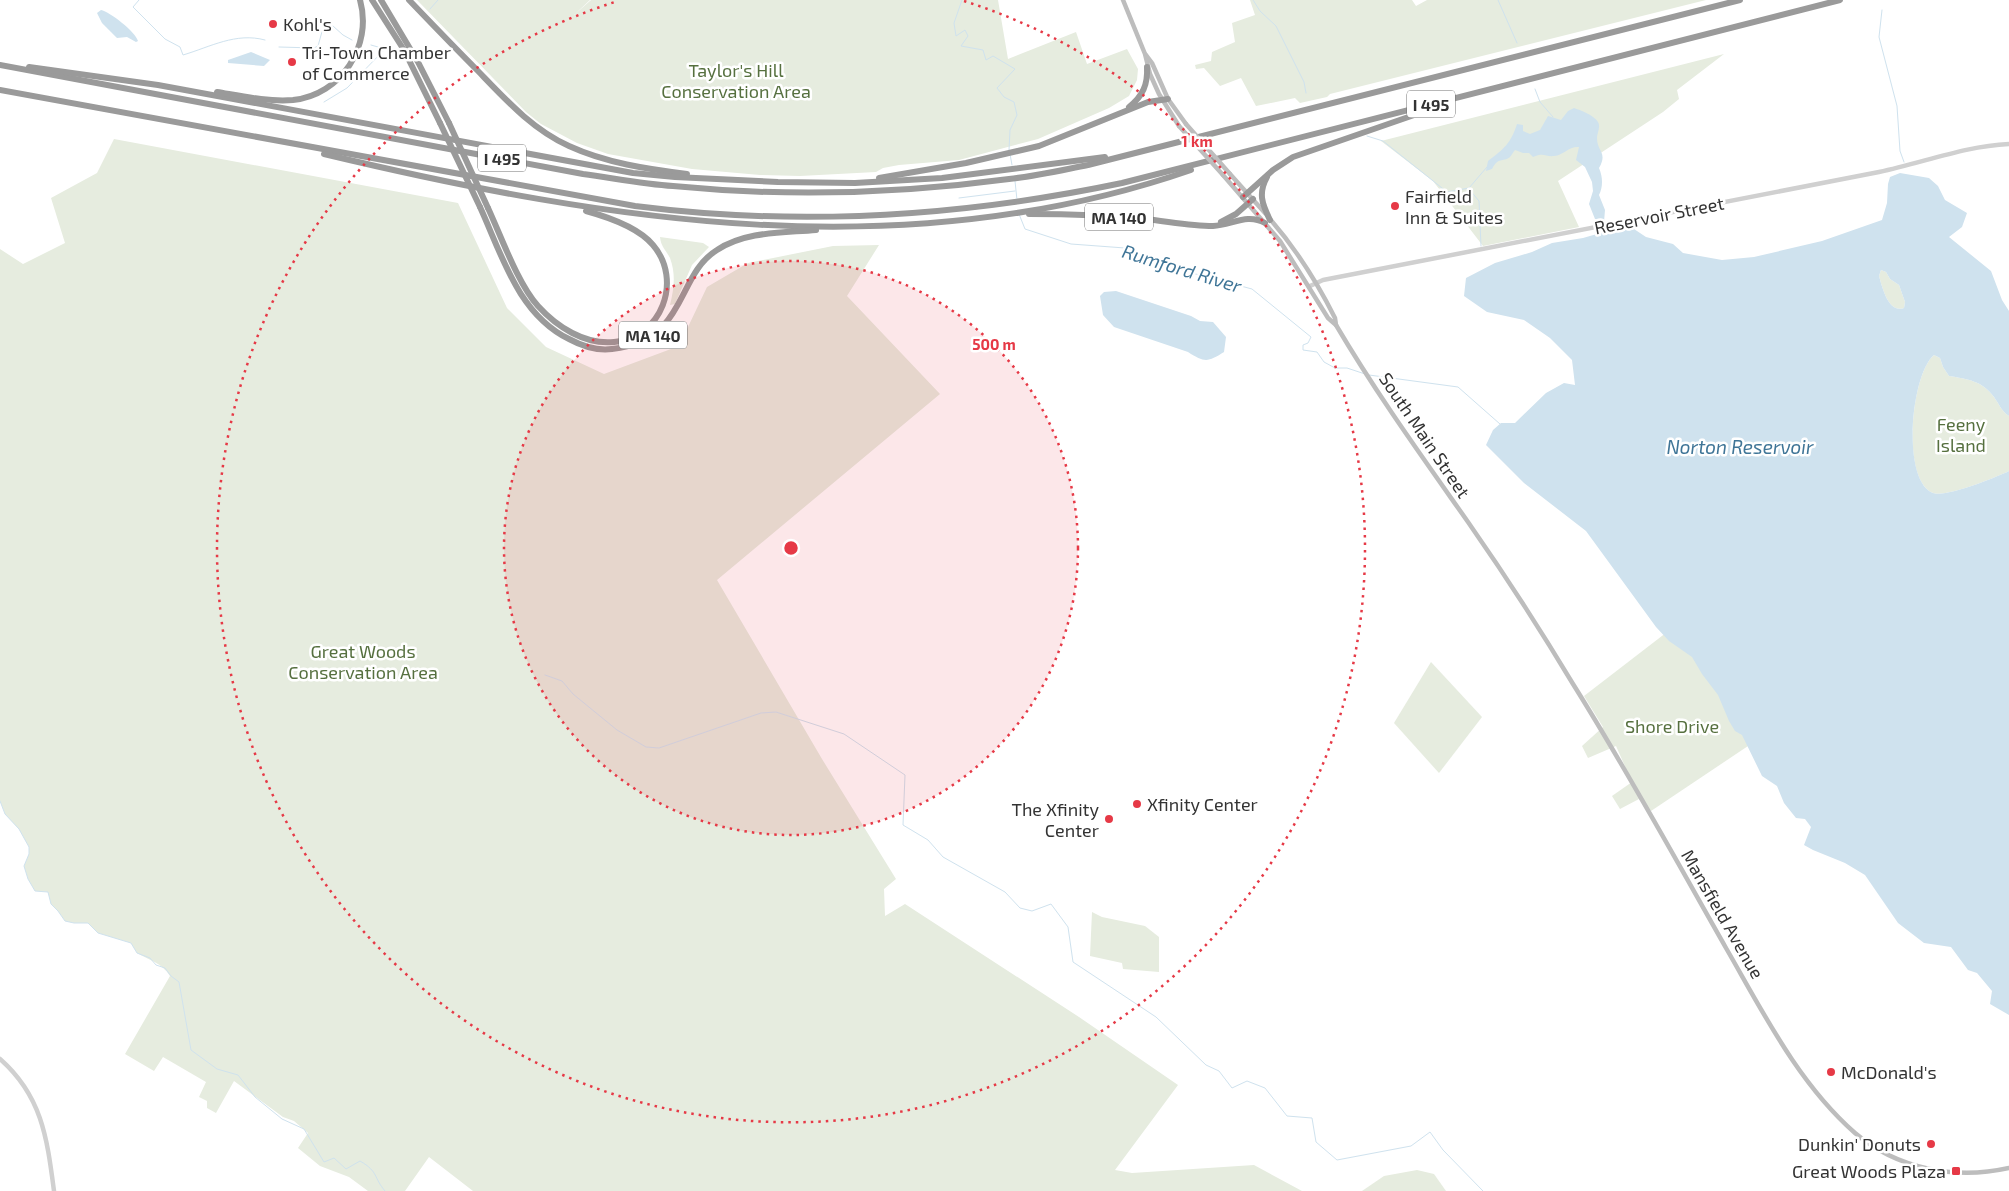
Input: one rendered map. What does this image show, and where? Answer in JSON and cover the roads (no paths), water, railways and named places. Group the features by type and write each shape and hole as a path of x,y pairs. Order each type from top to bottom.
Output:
{"highway":[{"path":"0,65 43,68 158,85 283,100 306,97 330,86 348,69 360,46 364,18 360,0"},
{"name":"MA 140","path":"372,0 408,58 480,207 516,287 530,309 539,318 560,335 585,346 607,350 623,348 642,342 663,326 677,309 694,272 704,260 728,243 754,235 932,223 1024,213 1112,216 1213,226 1248,218 1268,221"},
{"path":"381,0 418,62 449,123 525,287 537,304 547,315 568,331 591,340 615,342 636,336 652,324 663,307 668,277 663,259 653,245 638,233 607,218 566,205"},
{"path":"409,0 515,109 546,133 574,148 607,160 655,170 726,180"},
{"name":"I 495","path":"0,65 583,174 671,186 777,193 866,192 1020,178 1088,165 1740,0"},
{"name":"I 495","path":"0,90 592,200 674,211 775,218 831,218 937,212 1013,203 1122,183 1840,0"},
{"path":"1116,116 1138,99 1144,90 1148,79 1147,67"},
{"path":"158,85 633,173 726,180 829,183 896,182 1100,158 1170,145"},
{"path":"1245,195 1270,172 1306,151 1480,92"},
{"path":"829,183 895,176 1016,152 1040,146 1148,102 1165,99"},
{"path":"277,141 451,183 566,205 660,218 722,223 857,227"},
{"path":"1024,213 1133,187 1187,171 1210,161"},
{"path":"1268,221 1261,195 1264,182 1270,172"},
{"path":"1213,226 1229,219 1251,202"}],"main road":[{"name":"South Main Street","path":"1123,0 1145,54 1147,67 1179,126 1223,175 1245,195"},
{"name":"South Main Street","path":"1145,54 1152,63 1165,99 1230,174 1245,195 1301,258 1335,318 1336,325"},
{"name":"South Main Street","path":"1268,221 1310,286 1328,318 1336,325 1370,379 1494,559"},
{"name":"Mansfield Avenue","path":"1494,559 1582,699 1782,1043 1824,1101 1859,1136 1884,1152 1906,1162 1926,1169 1956,1173 1983,1173 2009,1168"}],"street":[{"name":"Reservoir Street","path":"1310,286 1316,283 1879,172 1974,147 2009,144"},
{"path":"0,1059 22,1083 31,1096 39,1114 44,1130 54,1191"}],"water":[{"path":"101,10 122,23 133,33 138,41 136,42 127,37 117,38 102,23 97,13"},
{"path":"251,52 270,60 264,66 228,63 228,60"},
{"path":"1574,108 1590,115 1599,124 1597,143 1602,155 1599,168 1602,182 1599,195 1605,210 1604,222 1595,219 1589,204 1593,191 1592,182 1585,167 1576,160 1579,147 1572,148 1558,155 1533,157 1529,153 1515,150 1510,157 1499,161 1492,169 1486,171 1488,161 1506,145 1517,124 1523,125 1523,131 1530,134 1540,130 1548,116 1561,120 1568,111"},
{"name":"Norton Reservoir","path":"1900,173 1929,178 1938,186 1945,200 1967,213 1962,227 1949,237 1991,271 2002,300 2009,311 2009,416 2002,410 1985,387 1968,380 1949,376 1940,358 1934,355 1926,366 1915,404 1913,449 1916,469 1923,484 1933,493 1948,493 1959,490 2009,471 2009,1015 1990,1004 1992,991 1977,973 1968,970 1951,947 1924,943 1898,923 1865,875 1845,863 1804,845 1811,827 1805,819 1796,818 1784,803 1777,786 1762,776 1742,735 1735,731 1718,695 1692,657 1669,641 1656,627 1586,531 1524,483 1486,445 1493,430 1501,423 1515,423 1546,393 1564,383 1575,385 1572,360 1550,338 1524,320 1487,312 1464,296 1466,278 1495,263 1532,252 1552,243 1583,238 1628,225 1646,237 1673,244 1683,253 1722,260 1754,257 1822,241 1882,220 1887,203 1890,177","holes":["1881,270 1886,272 1890,279 1899,285 1905,302 1904,308 1898,309 1894,307 1887,298 1879,276"]},
{"path":"1116,291 1191,316 1200,321 1213,322 1226,337 1224,352 1206,360 1114,327 1103,315 1100,296 1104,292"}],"waterway":[{"path":"139,0 133,7 165,39 180,47 183,55 233,39 254,38 265,40"},
{"path":"430,9 438,0"},
{"name":"Rumford River","path":"962,0 954,23 956,36 965,30 968,36 961,46 983,50 986,60 993,56 1015,69 997,88 1004,97 1014,102 1017,115 1010,130 1009,150"},
{"path":"1253,0 1260,11 1276,26 1304,82 1306,93"},
{"path":"1498,0 1517,43"},
{"path":"1882,10 1879,37 1897,106 1900,151 1904,162"},
{"path":"279,47 314,48 318,46 323,28 333,26 352,40"},
{"path":"324,102 347,88 385,49 371,45"},
{"path":"1535,89 1540,102 1553,117"},
{"path":"1367,136 1383,141 1447,192 1469,188 1487,167"},
{"name":"Rumford River","path":"1010,154 1012,165"},
{"name":"Rumford River","path":"1015,181 1017,200"},
{"path":"1469,189 1479,201 1481,246"},
{"path":"959,198 1015,191"},
{"name":"Rumford River","path":"1019,214 1025,229 1071,244 1125,248 1177,269 1252,289 1311,337 1308,343 1303,345 1303,350 1317,352 1324,362 1335,368 1347,368 1365,374"},
{"name":"Rumford River","path":"1369,375 1458,387 1500,424"},
{"path":"545,675 562,681 573,694 617,730 646,747 659,748 761,713 776,712 844,734 905,775 903,825 928,840 943,857 1005,892 1020,908 1032,911 1051,904 1068,927 1073,962 1156,1017 1206,1065 1219,1071 1232,1088 1247,1081 1265,1088 1287,1116 1312,1118 1316,1142 1337,1160 1411,1146 1430,1132 1443,1150 1483,1191"},
{"path":"0,801 5,814 19,829 29,847 29,854 24,866 28,879 35,891 48,892 51,904 65,921 88,923 98,933 131,943 137,953 150,958 156,965 165,968 179,982 191,1050 217,1069 238,1075 255,1097 282,1119 304,1129 324,1162 334,1158 346,1169 360,1161 370,1168 385,1191"}],"place":[{"name":"Kohl's","path":"273,24"},
{"name":"Tri-Town Chamber of Commerce","path":"292,62"},
{"name":"Fairfield Inn & Suites","path":"1395,206"},
{"name":"Xfinity Center","path":"1137,804"},
{"name":"The Xfinity Center","path":"1109,819"},
{"name":"McDonald's","path":"1831,1072"},
{"name":"Dunkin' Donuts","path":"1931,1144"},
{"name":"Great Woods Plaza","path":"1956,1171"}],"park label":[{"name":"Taylor's Hill Conservation Area","path":"736,80"},
{"name":"Feeny Island","path":"1961,434"},
{"name":"Great Woods Conservation Area","path":"363,661"},
{"name":"Shore Drive","path":"1672,726"}]}
